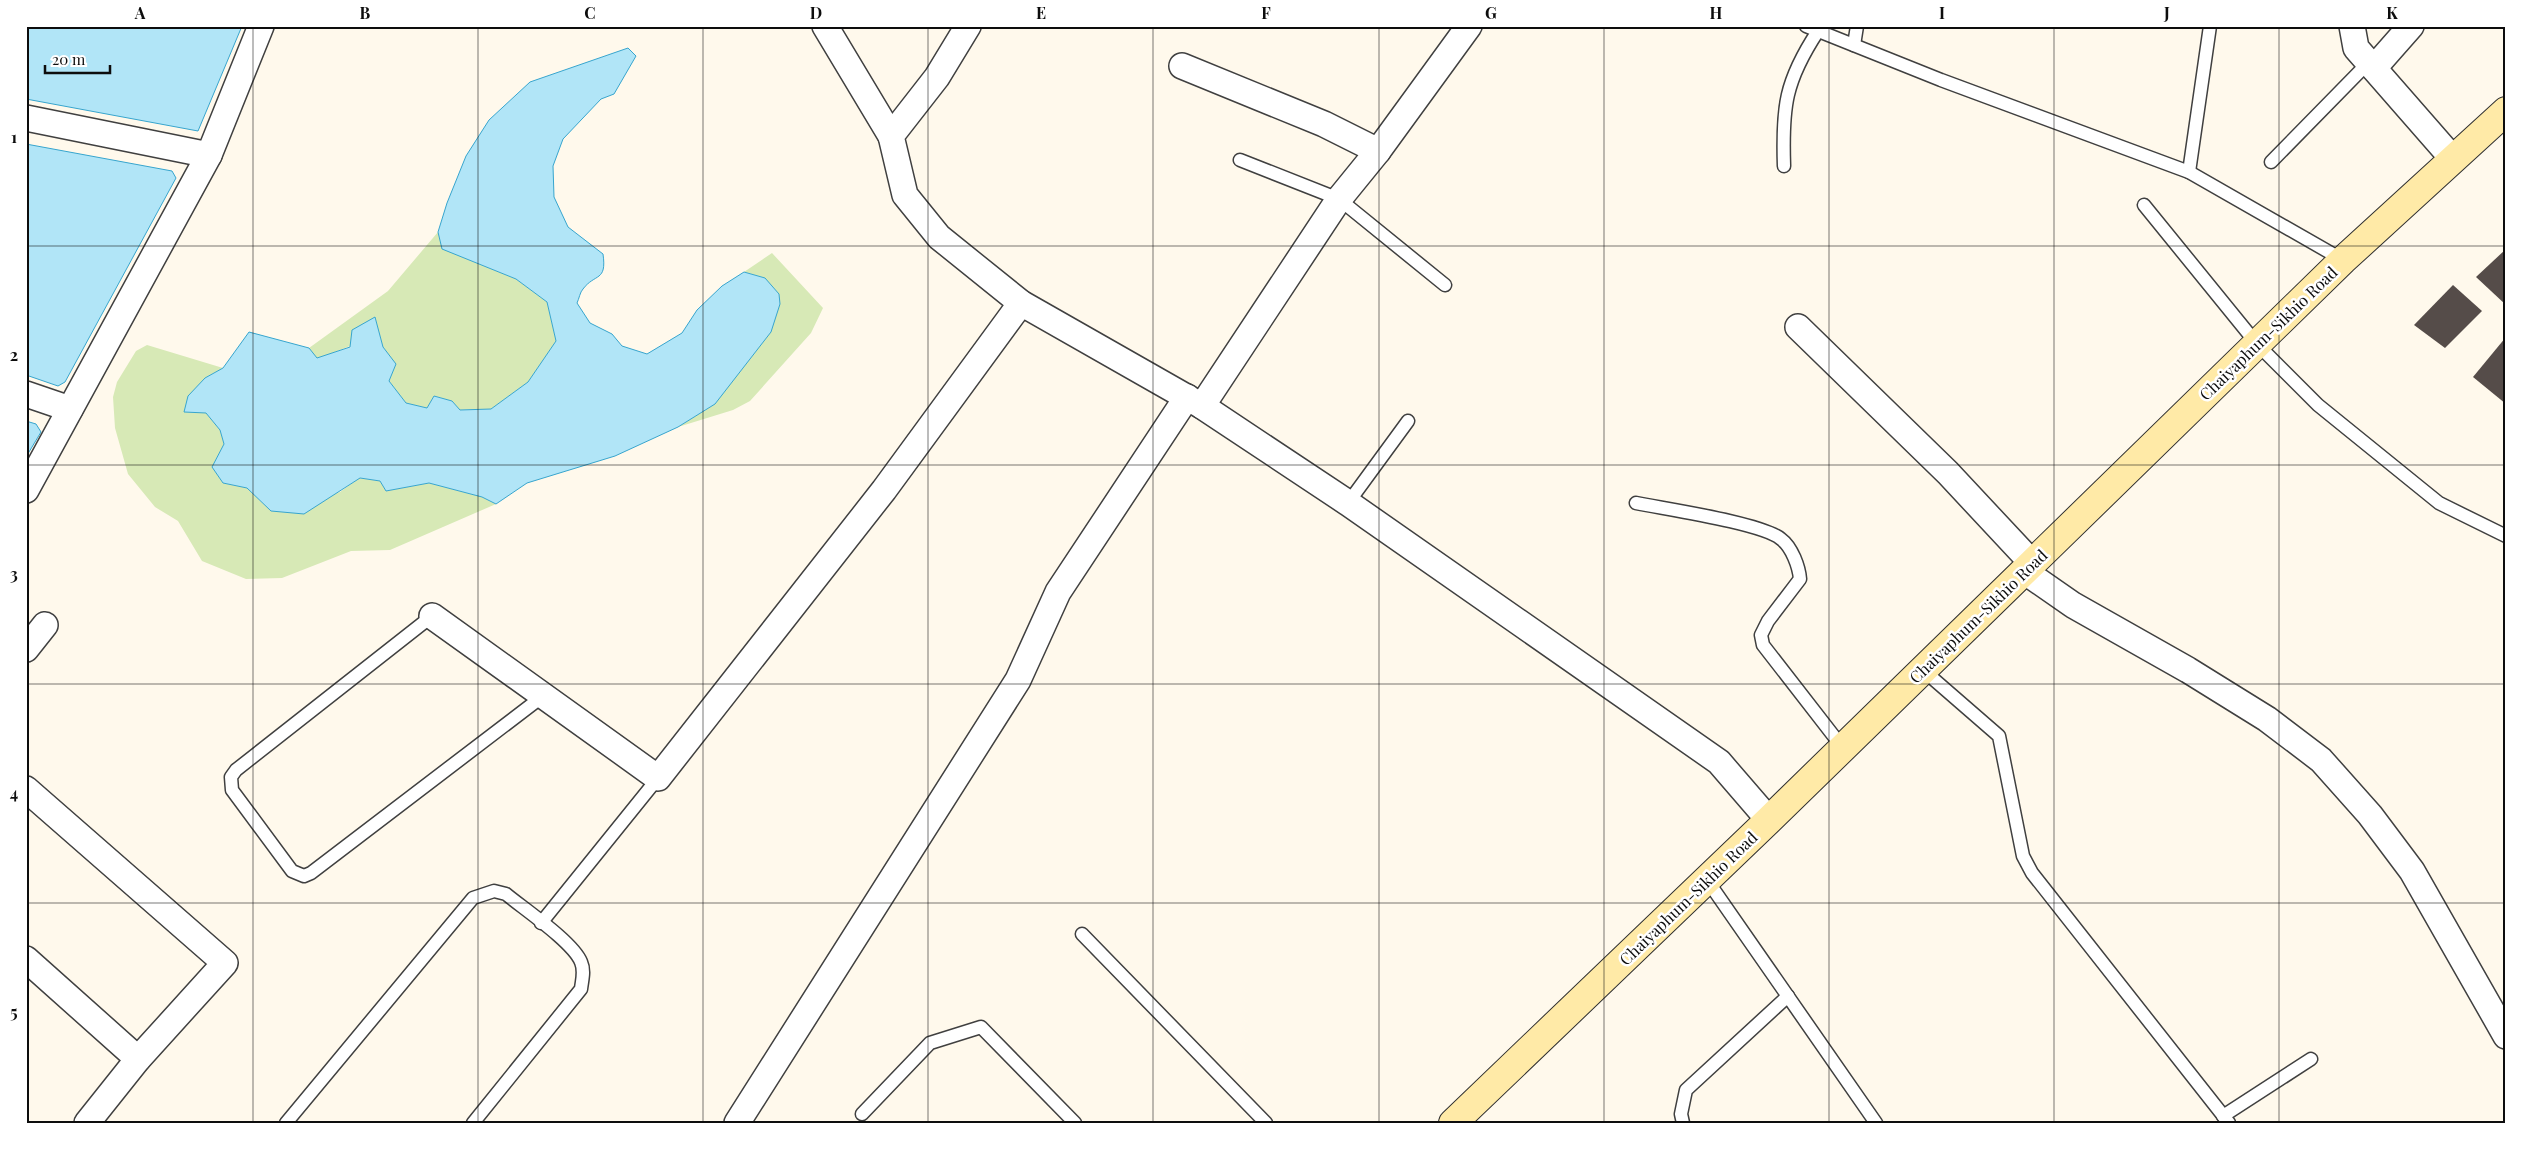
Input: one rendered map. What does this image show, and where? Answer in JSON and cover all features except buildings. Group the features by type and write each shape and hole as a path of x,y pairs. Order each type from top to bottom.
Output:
{"main road":[{"name":"Chaiyaphum-Sikhio Road","path":"1453,1123 1769,820 2343,260 2506,111"}],"street":[{"path":"26,490 209,155 261,26"},
{"path":"825,26 891,136 905,195 940,237 1021,304 1194,402 1348,503 1719,762 1769,820"},
{"path":"891,136 937,77 968,26"},
{"path":"737,1123 1018,680 1058,592 1339,199 1378,151 1470,26"},
{"path":"2352,26 2356,48 2453,159"},
{"path":"2372,65 2411,26"},
{"path":"1182,66 1324,124 1378,151"},
{"path":"26,118 209,155"},
{"path":"432,616 658,778 884,490 1021,304"},
{"path":"1798,327 1948,473 2028,567 2073,605 2188,670 2267,719 2321,760 2370,815 2412,870 2506,1036"},
{"path":"26,394 70,409"},
{"path":"26,650 45,625"},
{"path":"26,788 225,963 138,1060 87,1123"},
{"path":"26,959 138,1060"}],"lane":[{"path":"1854,45 1857,26"},
{"path":"2189,172 2210,26"},
{"path":"1784,166 1783,130 1787,92 1812,28 2189,172 2343,260"},
{"path":"2271,162 2372,65"},
{"path":"1240,160 1339,199 1445,286"},
{"path":"2144,205 2257,344 2318,405 2439,503 2506,536"},
{"path":"1348,503 1408,421"},
{"path":"1636,503 1762,529 1782,539 1799,568 1800,579 1768,621 1761,635 1764,645 1843,748"},
{"path":"432,616 236,770 231,777 232,790 292,871 304,876 312,873 543,696"},
{"path":"1923,670 1999,736 2023,856 2032,873 2226,1119 2311,1059"},
{"path":"541,923 658,778"},
{"path":"1707,880 1876,1123"},
{"path":"286,1123 474,898 494,891 506,894 571,948 581,961 584,973 581,989 473,1123"},
{"path":"1082,934 1266,1123"},
{"path":"1683,1123 1681,1114 1686,1090 1788,996"},
{"path":"862,1114 930,1043 981,1027 1075,1123"}],"green space":[{"path":"438,232 443,249 516,279 547,302 556,341 528,382 491,409 460,410 452,401 434,396 427,408 406,403 389,381 395,364 383,347 375,318 350,346 317,359 309,348 388,291"},
{"path":"772,253 823,308 811,333 750,401 733,410 678,427 715,404 765,278 744,272"},
{"path":"147,345 223,368 205,378 206,413 220,430 224,444 212,467 223,483 247,488 271,511 340,492 359,478 380,481 386,491 429,483 482,497 496,504 390,550 351,551 282,578 246,579 202,561 178,521 155,507 128,474 115,428 113,397 117,382 136,351"}],"water":[{"path":"26,26 242,26 198,131 26,99"},
{"path":"628,48 636,56 614,94 601,99 563,139 553,166 554,197 568,227 603,254 602,273 587,284 581,292 577,303 590,323 612,334 622,346 647,354 682,333 697,310 722,286 744,272 765,278 779,294 780,304 771,332 715,404 678,427 615,456 527,483 496,504 482,497 429,483 386,491 380,481 360,478 304,514 271,511 247,488 223,483 212,467 224,444 220,430 206,413 184,412 188,396 205,378 223,368 249,332 309,348 317,358 350,347 352,330 375,317 383,347 396,364 389,381 406,403 427,408 434,396 452,401 460,410 491,409 528,382 556,341 547,302 516,279 442,249 438,232 447,203 466,156 489,120 530,82"},
{"path":"26,144 172,171 176,178 65,382 58,386 26,375"},
{"path":"26,421 36,424 41,432 26,457"}]}
